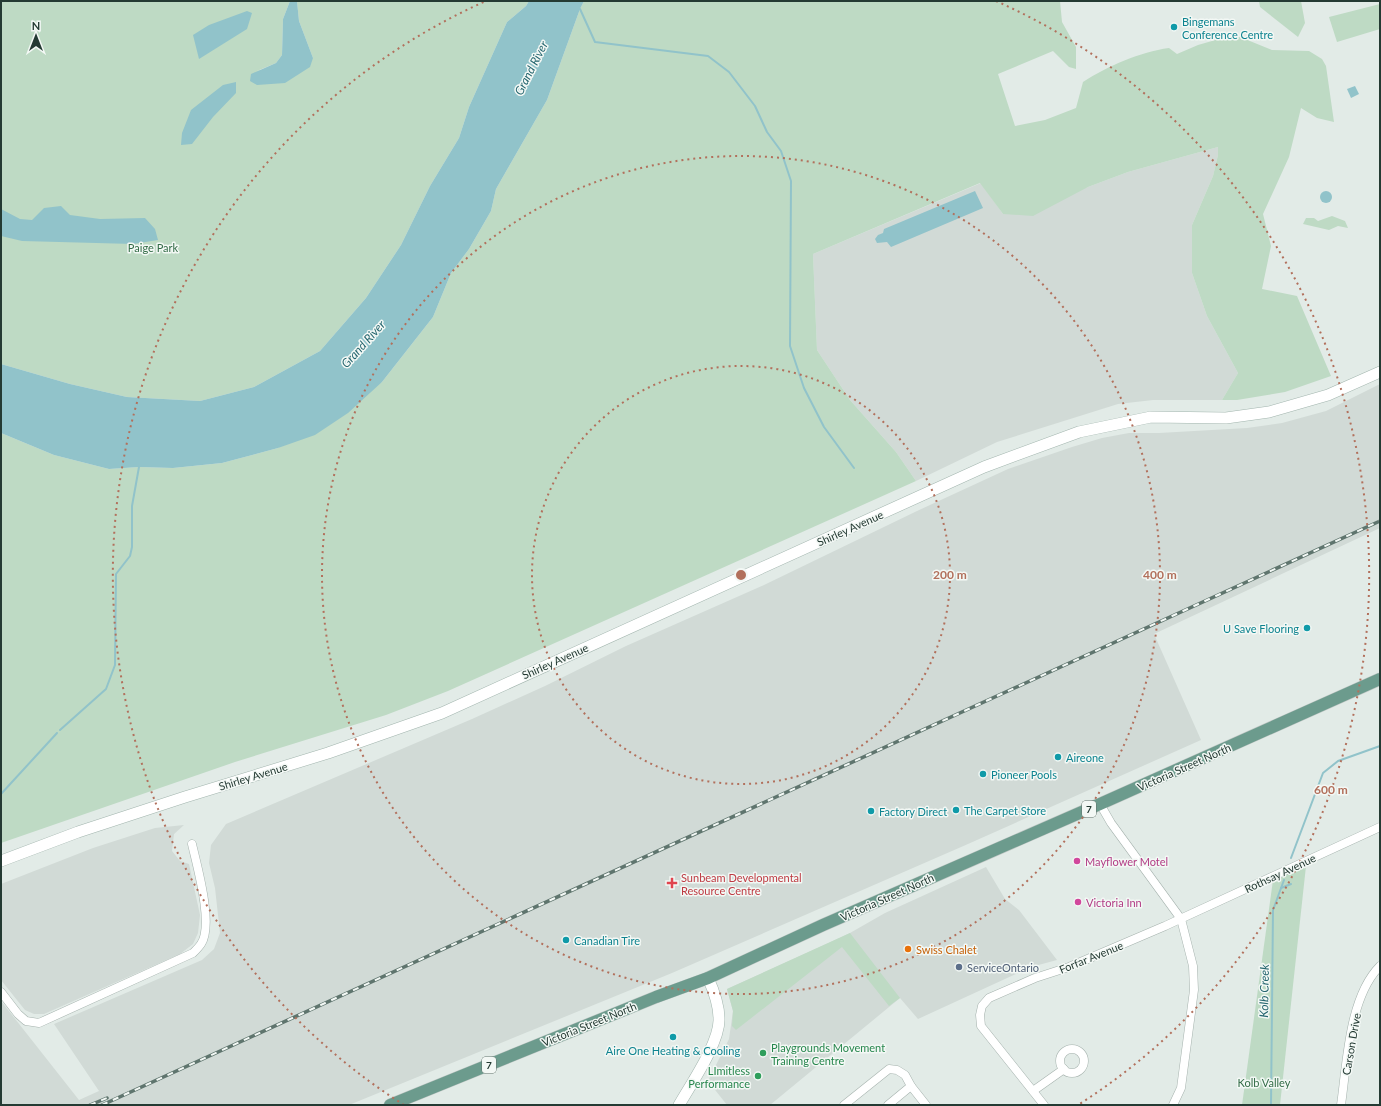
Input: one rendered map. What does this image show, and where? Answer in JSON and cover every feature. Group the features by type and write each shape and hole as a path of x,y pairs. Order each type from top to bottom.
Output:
{"main road":[{"name":"Shirley Avenue","path":"1,861 85,830 185,797 328,753 442,713 984,467 1079,432 1151,417 1226,418 1269,412 1328,395 1380,372"},
{"name":"Victoria Street North","path":"390,1105 656,997 708,978 830,922 1380,679"},
{"path":"679,1105 713,1046 718,1031 720,1020 718,1007 708,978"}],"street":[{"path":"1100,804 1111,823 1181,919 1194,966 1194,990 1181,1088 1173,1105"},
{"name":"Rothsay Avenue","path":"1181,919 1380,827"},
{"path":"1,992 18,1014 26,1021 39,1023 193,953 202,943 207,928 206,910 192,844"},
{"name":"Forfar Avenue","path":"1044,1105 981,1026 980,1015 982,1006 989,998 1035,978 1070,967 1181,919"},
{"name":"Carson Drive","path":"1341,1105 1351,1034 1358,1002 1373,973 1380,966"},
{"path":"844,1105 889,1069 897,1070 905,1075 911,1086 926,1105"},
{"path":"1033,1092 1064,1069"},
{"path":"888,1105 911,1086"}],"shaded area":[{"path":"1218,147 1218,155 1213,176 1192,225 1192,273 1207,316 1238,373 1222,400 1153,400 1118,404 997,442 916,481 896,452 850,400 817,350 813,254 981,183 1003,214 1088,187 1128,172"},
{"path":"1380,384 1380,528 1154,634 1201,740 968,844 672,973 349,1105 1,1105 1,1001 79,1100 99,1091 54,1024 202,960 214,949 220,933 215,888 209,863 211,845 226,824 472,719 545,686 626,646 764,585 1008,469 1102,438 1129,433 1159,433 1247,428 1282,423 1326,411"},
{"path":"184,825 174,834 172,851 180,861 189,864 200,915 198,933 193,944 180,954 44,1014 34,1014 25,1010 1,980 1,884 93,848 155,828"},
{"path":"986,867 1005,899 1019,910 1057,960 1031,967 918,1019 900,998 770,1105 727,1105 708,1081 729,1039 733,1011 727,989 850,933 885,913"}],"green space":[{"name":"Paige Park","path":"1,1 290,1 283,19 282,55 276,63 257,71 313,58 299,21 297,1 529,1 526,6 507,22 469,107 459,138 430,186 401,245 366,298 320,351 254,387 200,401 127,397 70,384 1,364"},
{"path":"584,1 1060,1 1062,22 1076,47 1076,69 1069,67 1053,51 998,74 1015,126 1045,120 1076,108 1083,82 1114,65 1136,56 1158,50 1169,48 1177,54 1198,45 1226,37 1240,37 1272,50 1309,51 1322,59 1326,66 1334,122 1317,118 1301,108 1289,157 1263,214 1271,246 1262,289 1297,296 1331,376 1285,392 1237,400 1222,400 1238,373 1207,316 1192,273 1192,225 1213,176 1218,155 1218,147 1128,172 1088,187 1033,216 1003,214 980,183 813,254 817,350 850,400 896,452 916,481 448,691 386,715 235,762 1,843 1,433 54,455 109,469 139,467 173,468 222,463 278,448 382,382 433,317 451,273 469,249 491,211 496,189 547,100"},
{"path":"1259,1 1301,1 1305,23 1298,37 1260,7"},
{"path":"1380,4 1380,29 1337,42 1329,17"},
{"path":"1332,216 1345,221 1348,228 1338,226 1329,230 1303,224 1306,218 1314,218 1318,221"},
{"name":"Kolb Valley","path":"1306,866 1280,1105 1242,1105 1273,880"},
{"path":"850,933 900,998 889,1006 842,947 736,1030 732,1026 733,1011 727,989"}],"water":[{"path":"290,1 297,1 299,21 313,58 310,67 285,83 257,85 250,81 251,74 276,63 282,55 283,19"},
{"name":"Grand River","path":"529,1 584,1 547,100 496,189 491,211 469,249 451,273 433,317 382,382 348,413 315,435 278,448 222,463 173,468 139,467 109,469 54,455 1,433 1,364 70,384 127,397 200,401 254,387 320,351 366,298 401,245 430,186 459,138 469,107 507,22 526,6"},
{"path":"247,11 252,13 247,29 199,59 193,35 209,25"},
{"path":"236,82 236,93 213,117 192,144 181,145 182,133 191,110 223,85"},
{"path":"1355,86 1359,94 1351,98 1347,89"},
{"path":"975,191 983,208 891,247 887,242 877,243 875,239 878,235 883,233 884,229"},
{"path":"1324,191 1328,191 1332,197 1328,203 1324,203 1320,199 1320,195"},
{"path":"61,206 70,215 100,219 145,218 155,229 158,240 133,244 22,241 1,236 1,209 20,219 32,220 44,208"}],"waterway":[{"path":"580,9 595,42 708,56 729,72 755,106 767,132 781,151 791,181 790,346 804,388 824,427 854,468"},
{"path":"60,730 106,689 115,665 116,574 130,556 132,547 132,506 139,467"},
{"path":"1,794 57,733"},
{"name":"Kolb Creek","path":"1291,858 1323,773 1338,761 1380,746"},
{"name":"Kolb Creek","path":"1271,1105 1273,910 1284,880"},
{"name":"Kolb Creek","path":"1281,888 1291,884"}],"railway":[{"path":"102,1105 1380,521"},
{"path":"90,1105 107,1098"}],"place":[{"name":"Bingemans Conference Centre","path":"1174,27"},
{"name":"U Save Flooring","path":"1307,628"},
{"name":"Aireone","path":"1058,757"},
{"name":"Pioneer Pools","path":"983,774"},
{"name":"The Carpet Store","path":"956,810"},
{"name":"Factory Direct","path":"871,811"},
{"name":"Mayflower Motel","path":"1077,861"},
{"name":"Sunbeam Developmental Resource Centre","path":"672,883"},
{"name":"Victoria Inn","path":"1078,902"},
{"name":"Canadian Tire","path":"566,940"},
{"name":"Swiss Chalet","path":"908,949"},
{"name":"ServiceOntario","path":"959,967"},
{"name":"Aire One Heating & Cooling","path":"673,1037"},
{"name":"Playgrounds Movement Training Centre","path":"763,1053"},
{"name":"LImitless Performance","path":"758,1076"}]}
